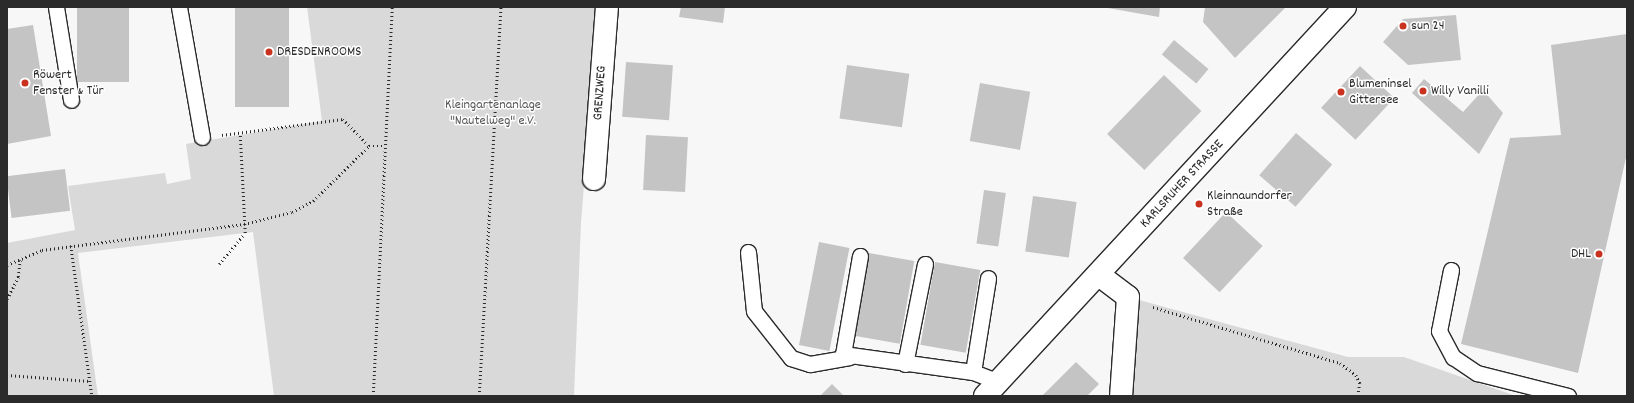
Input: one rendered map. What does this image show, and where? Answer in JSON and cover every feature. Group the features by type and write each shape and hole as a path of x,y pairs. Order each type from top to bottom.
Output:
{"street":[{"name":"GRENZWEG","path":"594,178 607,7"},
{"name":"KARLSRUHER STRASSE","path":"992,389 1019,362 1345,7"},
{"path":"1099,275 1128,297 1122,396"}],"lane":[{"path":"56,7 71,100"},
{"path":"179,7 202,137"},
{"path":"748,252 754,311 791,358 810,364 848,357 973,372 992,389"},
{"path":"848,357 841,349 860,256"},
{"path":"905,364 925,264"},
{"path":"1451,270 1439,331 1453,357 1477,373 1568,396"},
{"path":"973,372 988,278"}],"path":[{"path":"373,396 384,146 392,7"},
{"path":"479,396 501,7"},
{"path":"202,137 240,134 342,119 369,146"},
{"path":"219,264 245,233 240,134"},
{"path":"7,265 42,250 244,224 292,212 313,201 369,146 384,146"},
{"path":"71,246 92,396"},
{"path":"7,299 18,277 20,260"},
{"path":"1128,297 1340,363 1356,375 1360,383 1358,396"},
{"path":"7,375 90,381"}],"green space":[{"name":"Kleingartenanlage \"Nautelweg\" e.V.","path":"307,7 598,7 581,223 574,396 274,396 253,232 78,253 98,396 7,396 7,243 75,230 68,186 165,173 167,184 191,179 186,144 322,121"},
{"path":"1128,297 1348,357 1404,357 1516,396 1122,396"}],"building":[{"path":"77,7 129,7 129,82 77,82"},
{"name":"DRESDENROOMS","path":"235,7 289,7 289,107 235,107"},
{"path":"681,7 725,7 723,23 679,17"},
{"path":"1102,7 1160,7 1159,17"},
{"path":"1205,7 1286,7 1235,58 1203,22"},
{"path":"1456,15 1461,60 1408,65 1383,42 1403,19"},
{"name":"Röwert Fenster & Tür","path":"33,25 51,136 7,144 7,29"},
{"path":"1627,34 1627,153 1578,373 1461,344 1510,138 1561,135 1551,45"},
{"path":"1174,40 1208,69 1196,83 1162,55"},
{"path":"626,62 673,65 669,120 622,117"},
{"path":"847,65 909,74 902,127 839,118"},
{"path":"1360,66 1394,98 1355,140 1321,108"},
{"path":"1164,75 1201,111 1144,170 1107,134"},
{"path":"1424,79 1463,112 1483,90 1503,113 1479,154 1412,93"},
{"path":"980,83 1030,92 1020,150 970,141"},
{"path":"1296,133 1332,164 1295,207 1259,175"},
{"path":"646,135 688,137 685,192 643,190"},
{"path":"65,169 70,211 12,218 7,176"},
{"path":"984,190 1006,193 998,247 976,243"},
{"path":"1033,196 1077,202 1069,258 1025,251"},
{"path":"1226,212 1263,246 1220,292 1183,258"},
{"path":"819,242 849,248 829,351 799,345"},
{"path":"869,253 914,261 900,344 854,336"},
{"path":"935,262 980,270 966,353 920,345"},
{"path":"1076,362 1099,384 1087,396 1042,396"},
{"path":"832,384 844,396 820,396"}],"place":[{"name":"sun 24","path":"1403,26"},
{"name":"DRESDENROOMS","path":"269,52"},
{"name":"Röwert Fenster & Tür","path":"25,83"},
{"name":"Willy Vanilli","path":"1423,91"},
{"name":"Blumeninsel Gittersee","path":"1341,92"},
{"name":"Kleinnaundorfer Straße","path":"1199,204"},
{"name":"DHL","path":"1599,254"}]}
